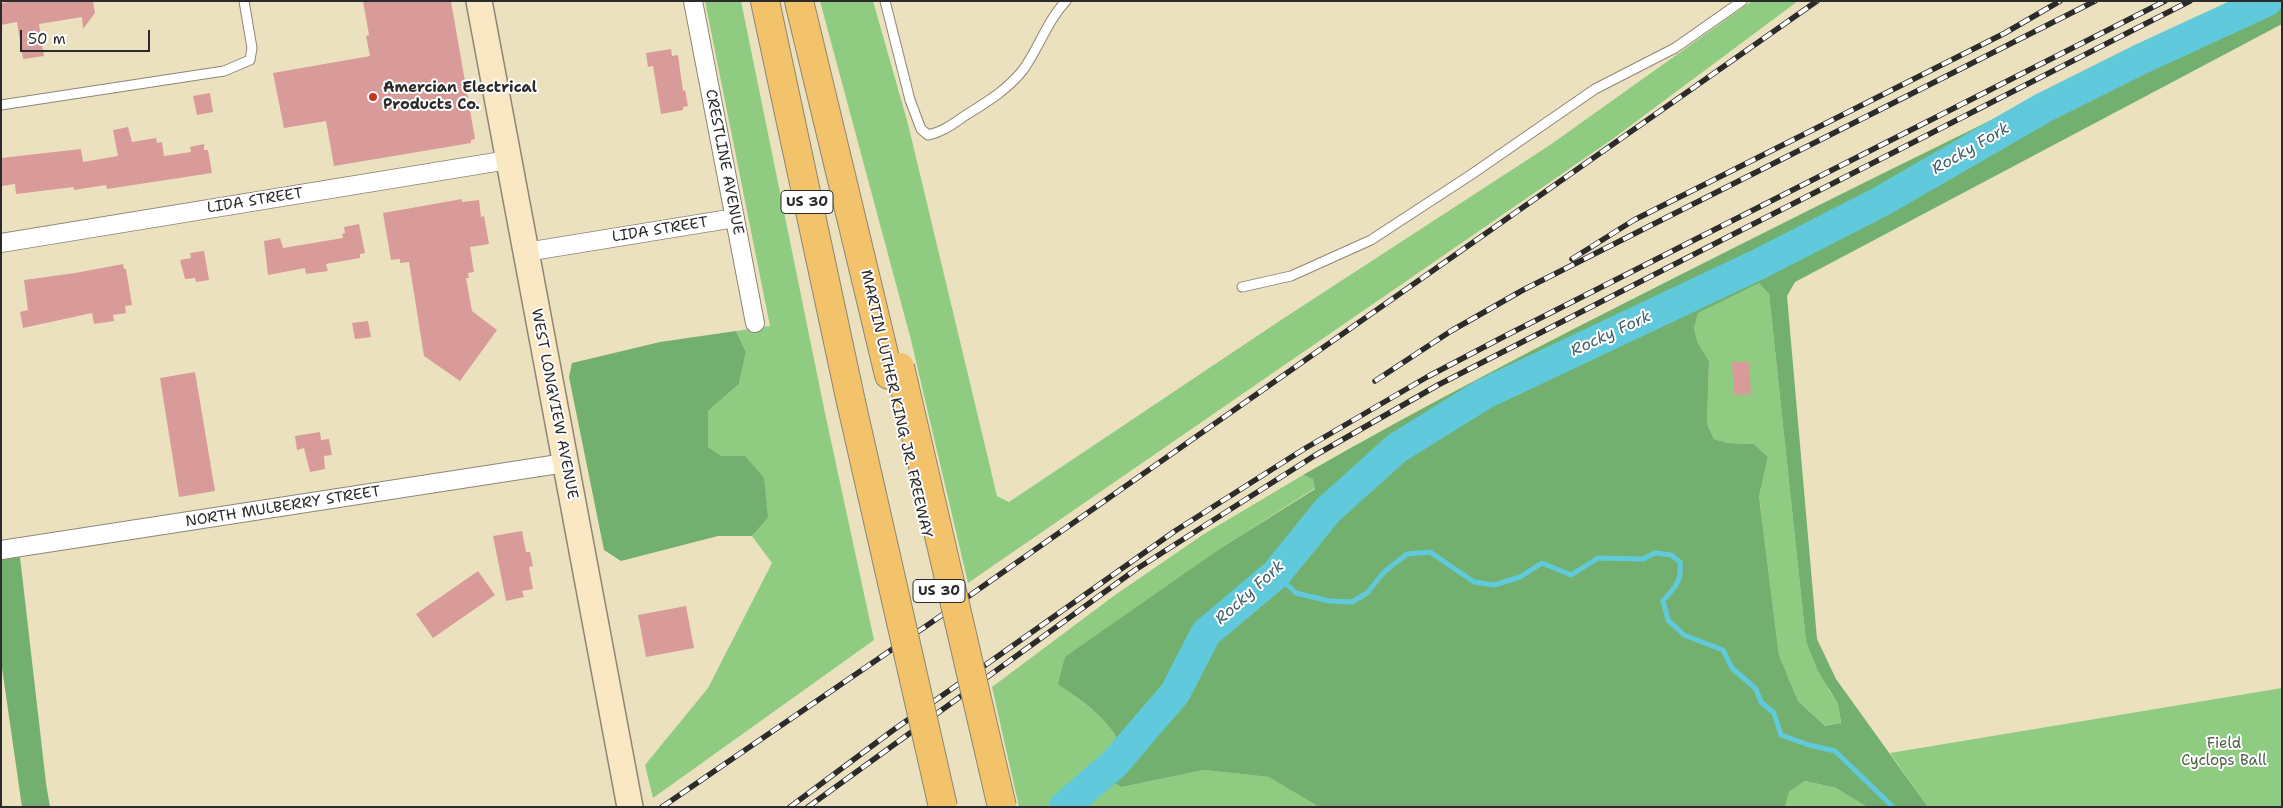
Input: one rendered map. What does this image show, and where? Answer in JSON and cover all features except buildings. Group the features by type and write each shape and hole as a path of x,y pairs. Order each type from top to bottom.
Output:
{"highway":[{"name":"US 30","path":"765,1 830,311 844,407 942,807"},
{"name":"MARTIN LUTHER KING JR. FREEWAY","path":"799,1 858,240 895,371 988,807"},
{"path":"895,371 1002,807"},
{"path":"844,407 928,807"}],"street":[{"name":"WEST LONGVIEW AVENUE","path":"479,1 630,807"},
{"name":"CRESTLINE AVENUE","path":"693,1 755,323"},
{"name":"LIDA STREET","path":"1,243 508,160"},
{"name":"LIDA STREET","path":"526,252 735,218"},
{"name":"NORTH MULBERRY STREET","path":"1,550 565,463"}],"lane":[{"path":"1,105 224,71 250,60 252,48 244,1"},
{"path":"885,1 910,100 921,129 928,135 939,132 987,102 1013,81 1024,68 1066,1"},
{"path":"1242,288 1291,276 1371,240 1472,174 1595,89 1674,48 1742,1"}],"green space":[{"path":"705,1 741,1 825,413 874,640 653,798 645,765 708,688 772,563 752,536 768,518 745,456 722,456 708,447 708,411 739,384 746,352 736,331 770,326"},
{"path":"820,1 873,1 908,124 997,496 1009,502 1281,320 1550,145 1752,1 1798,1 1614,138 968,583 911,340"},
{"path":"2234,1 2282,1 2282,24 1795,282 1787,296 1817,639 1836,679 1928,807 1867,807 1836,788 1805,781 1789,792 1785,807 1319,807 1269,777 1204,770 1122,787 1111,781 1101,771 1116,753 1117,741 1113,731 1096,712 1058,684 1065,657 1221,548 1315,489 1313,479 1303,475 1441,399 1580,326 1813,208","holes":["1759,283 1769,294 1806,641 1818,671 1838,704 1841,723 1825,726 1798,701 1779,655 1759,496 1768,457 1754,444 1728,443 1714,439 1707,424 1709,361 1698,343 1694,329 1698,313"]},
{"path":"1759,282 1769,294 1806,641 1829,690 1838,704 1841,723 1825,726 1798,701 1779,655 1759,495 1768,457 1754,444 1728,443 1714,439 1707,424 1709,361 1698,343 1694,329 1698,312"},
{"path":"736,331 746,352 739,384 708,411 708,447 722,456 745,456 764,478 768,518 752,536 718,536 621,561 604,550 569,377 572,363 660,342"},
{"path":"1303,475 1313,479 1315,488 1221,548 1058,683 1107,721 1118,743 1122,787 1204,770 1270,777 1319,807 1019,807 992,687 1115,595 1204,534"},
{"path":"20,557 50,807 22,807 1,661 1,560"},
{"name":"Field Cyclops Ball","path":"2282,688 2282,807 1928,807 1890,753"},
{"path":"1805,781 1836,788 1867,807 1785,807 1789,792"}],"waterway":[{"name":"Rocky Fork","path":"1064,807 1114,764 1175,693 1206,633 1276,574 1328,510 1397,448 1484,394 1759,264 1880,202 2043,108 2141,59 2267,1"},
{"path":"1276,574 1296,593 1329,601 1352,602 1367,593 1384,572 1407,554 1430,552 1474,582 1494,585 1520,577 1542,563 1571,575 1598,558 1643,559 1655,553 1671,555 1680,562 1680,575 1677,584 1663,601 1668,620 1684,635 1723,650 1732,668 1756,689 1761,702 1774,713 1781,735 1809,745 1835,751 1893,807"}],"railway":[{"path":"662,807 932,622 1817,1"},
{"path":"1572,259 1634,220 2005,33 2060,1"},
{"path":"1375,381 1451,331 1523,290 2095,1"},
{"path":"790,807 892,731 1175,531 1304,449 1427,377 1505,336 2165,1"},
{"path":"808,807 1135,570 1314,456 1438,385 2190,1"}],"place":[{"name":"Amercian Electrical Products Co.","path":"373,97"}]}
